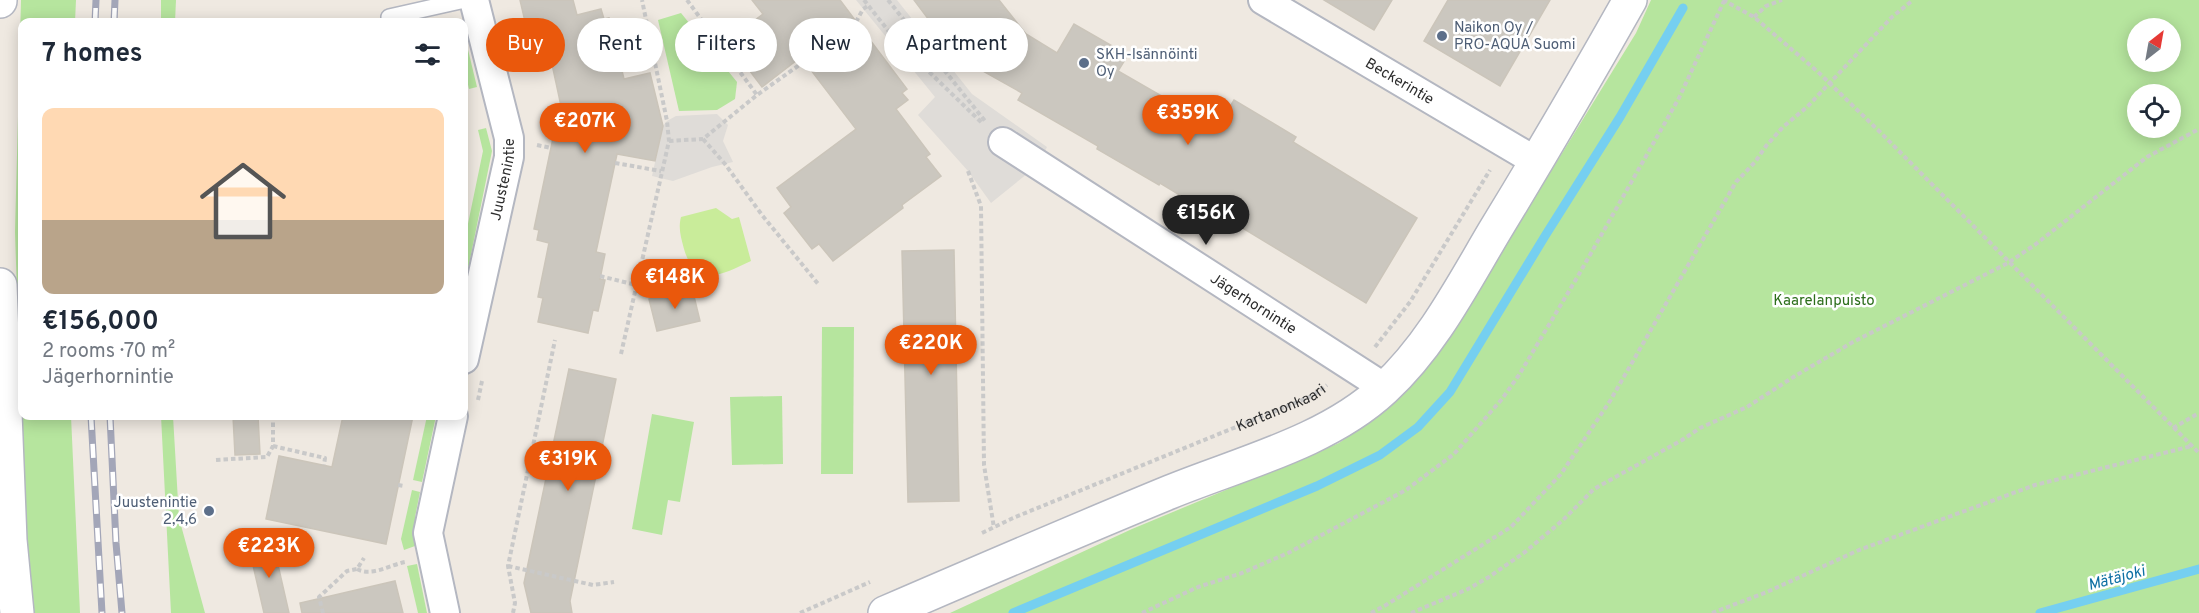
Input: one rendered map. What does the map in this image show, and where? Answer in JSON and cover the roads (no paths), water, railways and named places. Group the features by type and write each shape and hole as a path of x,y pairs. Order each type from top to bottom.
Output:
{"street":[{"name":"Juustenintie","path":"468,341 508,157 509,138 474,0"},
{"name":"Beckerintie","path":"1263,0 1537,162"},
{"path":"885,613 1160,496 1328,429 1353,414 1385,388 1419,350 1451,304 1537,162 1630,0"},
{"name":"Jägerhornintie","path":"1003,142 1385,388"},
{"path":"0,285 10,540 17,613"},
{"path":"445,613 428,533 452,420"}],"lane":[{"path":"389,17 465,0"}],"waterway":[{"path":"1013,613 1317,486 1380,455 1418,427 1450,392 1620,117 1683,8"},
{"name":"Mätäjoki","path":"2040,613 2199,569"}],"railway":[{"path":"95,18 96,0"},
{"path":"114,18 115,0"},
{"path":"91,420 102,613"},
{"path":"110,420 122,613"}],"place":[{"name":"Naikon Oy / PRO-AQUA Suomi","path":"1442,36"},
{"name":"SKH-Isännöinti Oy","path":"1084,63"},
{"name":"Juustenintie 2,4,6","path":"209,511"}],"park label":[{"name":"Kaarelanpuisto","path":"1824,300"}]}
